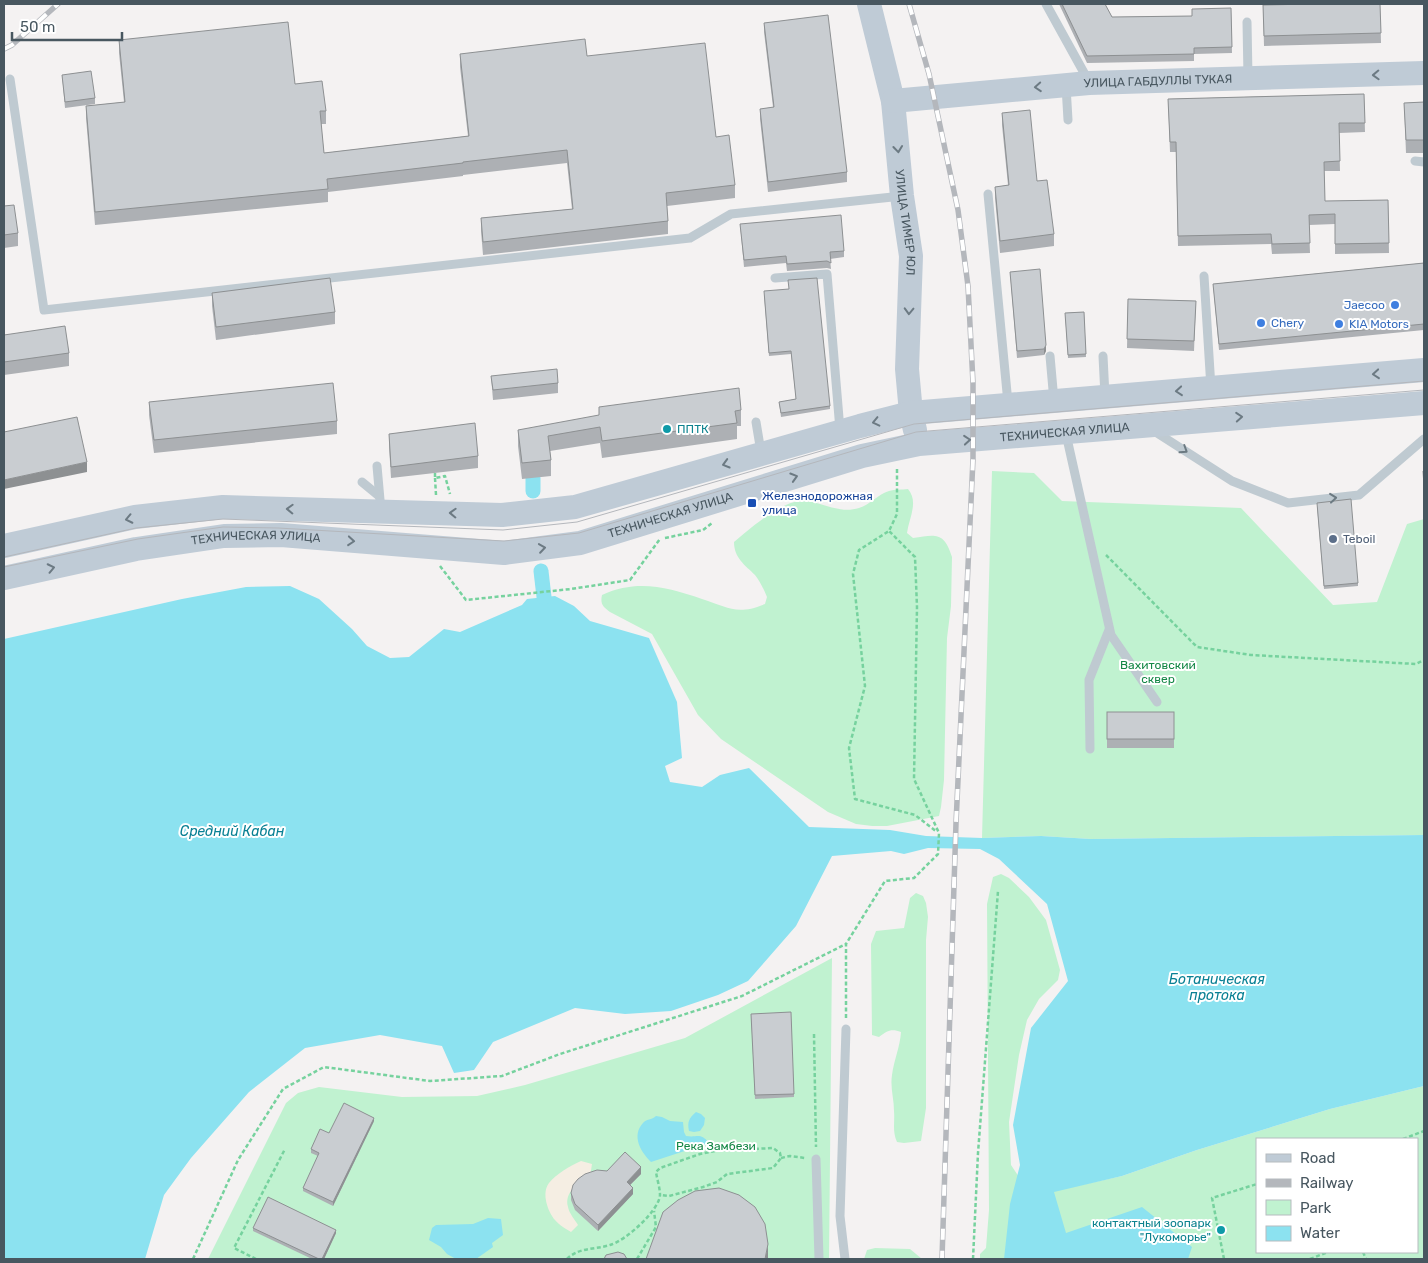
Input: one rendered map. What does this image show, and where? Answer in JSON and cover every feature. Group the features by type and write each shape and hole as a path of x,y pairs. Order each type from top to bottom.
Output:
{"main road":[{"name":"УЛИЦА ТИМЕР ЮЛ","path":"869,4 893,101 902,196 912,256 907,369 912,414 919,444"},
{"name":"УЛИЦА ГАБДУЛЛЫ ТУКАЯ","path":"893,101 1089,83 1424,73"},
{"path":"4,546 135,517 223,507 380,504 502,514 575,508 840,431 912,414 1008,404 1424,370"},
{"name":"ТЕХНИЧЕСКАЯ УЛИЦА","path":"4,578 136,549 224,536 281,535 504,553 580,543 862,456 919,444 1424,403"}],"lane":[{"path":"1046,4 1089,83"},
{"path":"1247,22 1248,78"},
{"path":"10,80 44,310 690,238 730,214 902,196"},
{"path":"1066,85 1068,120"},
{"path":"988,194 1008,404"},
{"path":"775,278 827,274 840,431"},
{"path":"1204,276 1211,388"},
{"path":"1050,356 1054,401"},
{"path":"1103,356 1106,397"},
{"path":"756,422 762,454"},
{"path":"1142,425 1161,435 1232,481 1288,502 1360,495 1424,439"},
{"path":"1065,431 1110,635 1157,702"},
{"path":"377,466 380,504"},
{"path":"362,482 380,504"},
{"path":"1090,748 1089,680 1109,630"},
{"path":"846,1029 840,1208 846,1259"},
{"path":"816,1159 819,1259"}],"path":[{"path":"897,467 897,514 889,531 859,550 853,574 866,686 849,748 855,799 915,815 939,833"},
{"path":"435,473 436,502"},
{"path":"435,478 445,476 450,494 458,494"},
{"path":"650,542 703,530 716,520"},
{"path":"846,1029 846,944 884,881 914,878 938,854 939,833 914,779 917,607 915,557 889,531"},
{"path":"1089,538 1197,647 1251,655 1416,664 1424,660"},
{"path":"446,563 436,562 466,600 571,589 630,580 660,539"},
{"path":"973,1259 978,1154 998,891"},
{"path":"193,1259 238,1160 283,1089 324,1067 430,1081 502,1076 560,1054 742,996 846,944"},
{"path":"660,1195 669,1196 703,1187 717,1182 727,1174 773,1168 782,1158 790,1156 816,1159 814,1034"},
{"path":"1406,1138 1424,1131"},
{"path":"567,1259 574,1253 612,1244 624,1238 654,1211 660,1195 656,1172 660,1168 700,1154 745,1145 753,1148 773,1148 780,1153 782,1158"},
{"path":"256,1259 234,1248 285,1150"},
{"path":"1224,1259 1212,1198 1256,1184"},
{"path":"637,1259 656,1227 654,1211"},
{"path":"1310,1259 1325,1253"}],"green space":[{"name":"Вахитовский сквер","path":"992,471 1034,473 1062,501 1241,508 1333,605 1377,602 1407,524 1424,519 1424,835 1091,839 1041,836 982,838"},
{"path":"908,489 913,499 913,505 907,533 913,538 933,536 942,539 946,543 952,557 951,606 947,638 944,780 941,807 939,816 887,826 856,824 828,812 721,739 698,715 652,634 610,612 603,605 601,598 602,595 627,587 652,586 677,591 732,609 755,608 765,604 767,597 757,577 738,557 734,548 734,542 758,522 778,509 797,501 813,502 839,509 852,510 863,507 881,494 889,491"},
{"path":"1001,874 1009,878 1029,897 1046,920 1060,970 1058,980 1039,999 1027,1020 1019,1055 1009,1122 1011,1165 1025,1186 1054,1191 1122,1176 1197,1150 1330,1109 1424,1086 1424,1259 980,1259 980,1254 986,1248 989,1210 987,904 993,877"},
{"path":"916,893 923,896 928,917 926,940 926,1108 921,1141 904,1143 897,1142 895,1134 891,1084 901,1032 889,1031 879,1037 872,1035 871,944 876,931 904,928 910,898"},
{"name":"Река Замбези","path":"832,958 829,1259 208,1259 286,1103 298,1093 319,1087 402,1097 477,1096 525,1085 685,1038"},
{"path":"875,1248 910,1249 922,1259 864,1259 867,1250"}],"sand":[{"path":"581,1161 592,1164 590,1177 573,1189 568,1197 569,1209 578,1225 571,1232 558,1224 552,1217 546,1202 546,1192 549,1183 555,1176"}],"water":[{"name":"Средний Кабан","path":"290,586 319,599 352,629 367,646 390,658 409,657 444,629 460,632 522,605 527,599 555,596 574,606 590,621 649,638 677,702 682,758 665,766 670,782 702,787 720,775 749,768 809,827 890,830 926,836 982,838 1041,836 1091,839 1424,835 1424,1086 1330,1109 1197,1150 1122,1176 1054,1192 1066,1233 1142,1207 1192,1247 1188,1259 1004,1259 1010,1204 1020,1165 1013,1125 1031,1028 1068,981 1047,904 999,859 980,849 928,848 904,854 891,851 832,856 796,926 748,981 718,995 671,1011 625,1014 575,1008 493,1042 474,1070 454,1073 442,1046 380,1035 305,1048 249,1092 191,1158 164,1195 145,1259 4,1259 4,639 182,599 246,587"},
{"path":"696,1112 705,1118 704,1125 700,1131 689,1131 689,1120"},
{"path":"656,1116 670,1121 683,1122 686,1136 701,1136 709,1143 651,1162 641,1149 638,1133 639,1128 644,1122"},
{"path":"488,1218 501,1219 503,1235 492,1243 493,1247 476,1259 456,1259 429,1240 432,1228 436,1225 473,1224"}],"building":[{"path":"1062,4 1105,4 1112,17 1192,16 1192,9 1231,8 1232,47 1194,48 1194,54 1087,56"},
{"path":"1380,4 1381,33 1264,36 1263,5"},
{"path":"828,15 847,172 768,182 760,109 774,107 764,23"},
{"path":"288,22 295,84 322,81 326,111 320,111 324,153 469,136 460,54 585,39 587,56 705,43 716,137 729,135 735,185 666,193 668,221 483,242 481,218 573,209 567,150 327,179 328,189 95,212 86,106 125,102 119,40"},
{"path":"91,71 95,98 65,102 62,75"},
{"path":"1364,94 1365,123 1339,123 1340,161 1324,162 1325,201 1388,200 1389,243 1335,244 1335,214 1309,215 1310,243 1272,244 1271,234 1178,236 1176,142 1170,142 1168,99"},
{"path":"1424,102 1424,140 1406,140 1404,103"},
{"path":"1030,110 1037,181 1047,180 1054,234 1000,241 995,187 1009,185 1002,113"},
{"path":"14,205 18,233 4,235 4,206"},
{"path":"841,215 844,251 830,252 831,263 827,261 787,264 786,256 744,260 740,224"},
{"path":"1424,263 1424,324 1219,344 1213,284"},
{"path":"1040,269 1046,345 1044,349 1017,351 1010,272"},
{"path":"330,278 335,312 216,327 212,293"},
{"path":"817,278 830,406 781,413 779,402 796,399 791,351 769,353 764,291 789,289 788,280"},
{"path":"1128,299 1196,301 1194,341 1127,339"},
{"path":"1084,312 1086,354 1068,355 1065,313"},
{"path":"65,326 69,353 4,362 4,335"},
{"path":"557,369 558,383 493,390 491,376"},
{"path":"333,383 337,421 154,440 149,402"},
{"path":"739,388 741,410 735,411 737,423 602,441 600,427 548,436 551,460 522,463 518,430 599,415 599,407"},
{"path":"77,417 87,462 4,480 4,432"},
{"path":"475,423 478,456 391,467 389,434"},
{"path":"1351,499 1358,583 1324,586 1317,503"},
{"path":"1107,712 1174,712 1174,739 1107,739"},
{"path":"791,1012 794,1094 755,1095 751,1014"},
{"path":"344,1103 374,1118 333,1202 303,1188 319,1153 311,1149 320,1129 329,1133"},
{"path":"625,1152 641,1167 627,1182 633,1188 598,1225 575,1204 571,1193 573,1185 585,1174 597,1170 607,1171"},
{"path":"719,1188 739,1195 755,1207 765,1224 768,1244 765,1259 646,1259 663,1212 678,1200 695,1191"},
{"path":"268,1197 336,1230 322,1259 253,1228"},
{"path":"618,1252 624,1254 627,1259 604,1259 606,1255"}],"waterway":[{"path":"533,478 533,491"},
{"path":"541,571 544,597"}],"tram line":[{"path":"4,557 136,528 223,519 503,530 577,522 914,424 1424,381"},
{"path":"4,567 138,539 223,527 278,528 504,541 579,533 916,432 1424,390"}],"railway":[{"path":"4,49 12,45 58,4"},
{"path":"909,4 929,74 958,210 968,286 973,383 973,459 956,823 942,1259"}],"place":[{"name":"Jaecoo","path":"1395,305"},
{"name":"Chery","path":"1261,323"},
{"name":"KIA Motors","path":"1339,324"},
{"name":"ППТК","path":"667,429"},
{"name":"Железнодорожная улица","path":"752,503"},
{"name":"Teboil","path":"1333,539"},
{"name":"контактный зоопарк \"Лукоморье\"","path":"1221,1230"}],"water label":[{"name":"Ботаническая протока","path":"1217,988"}]}
